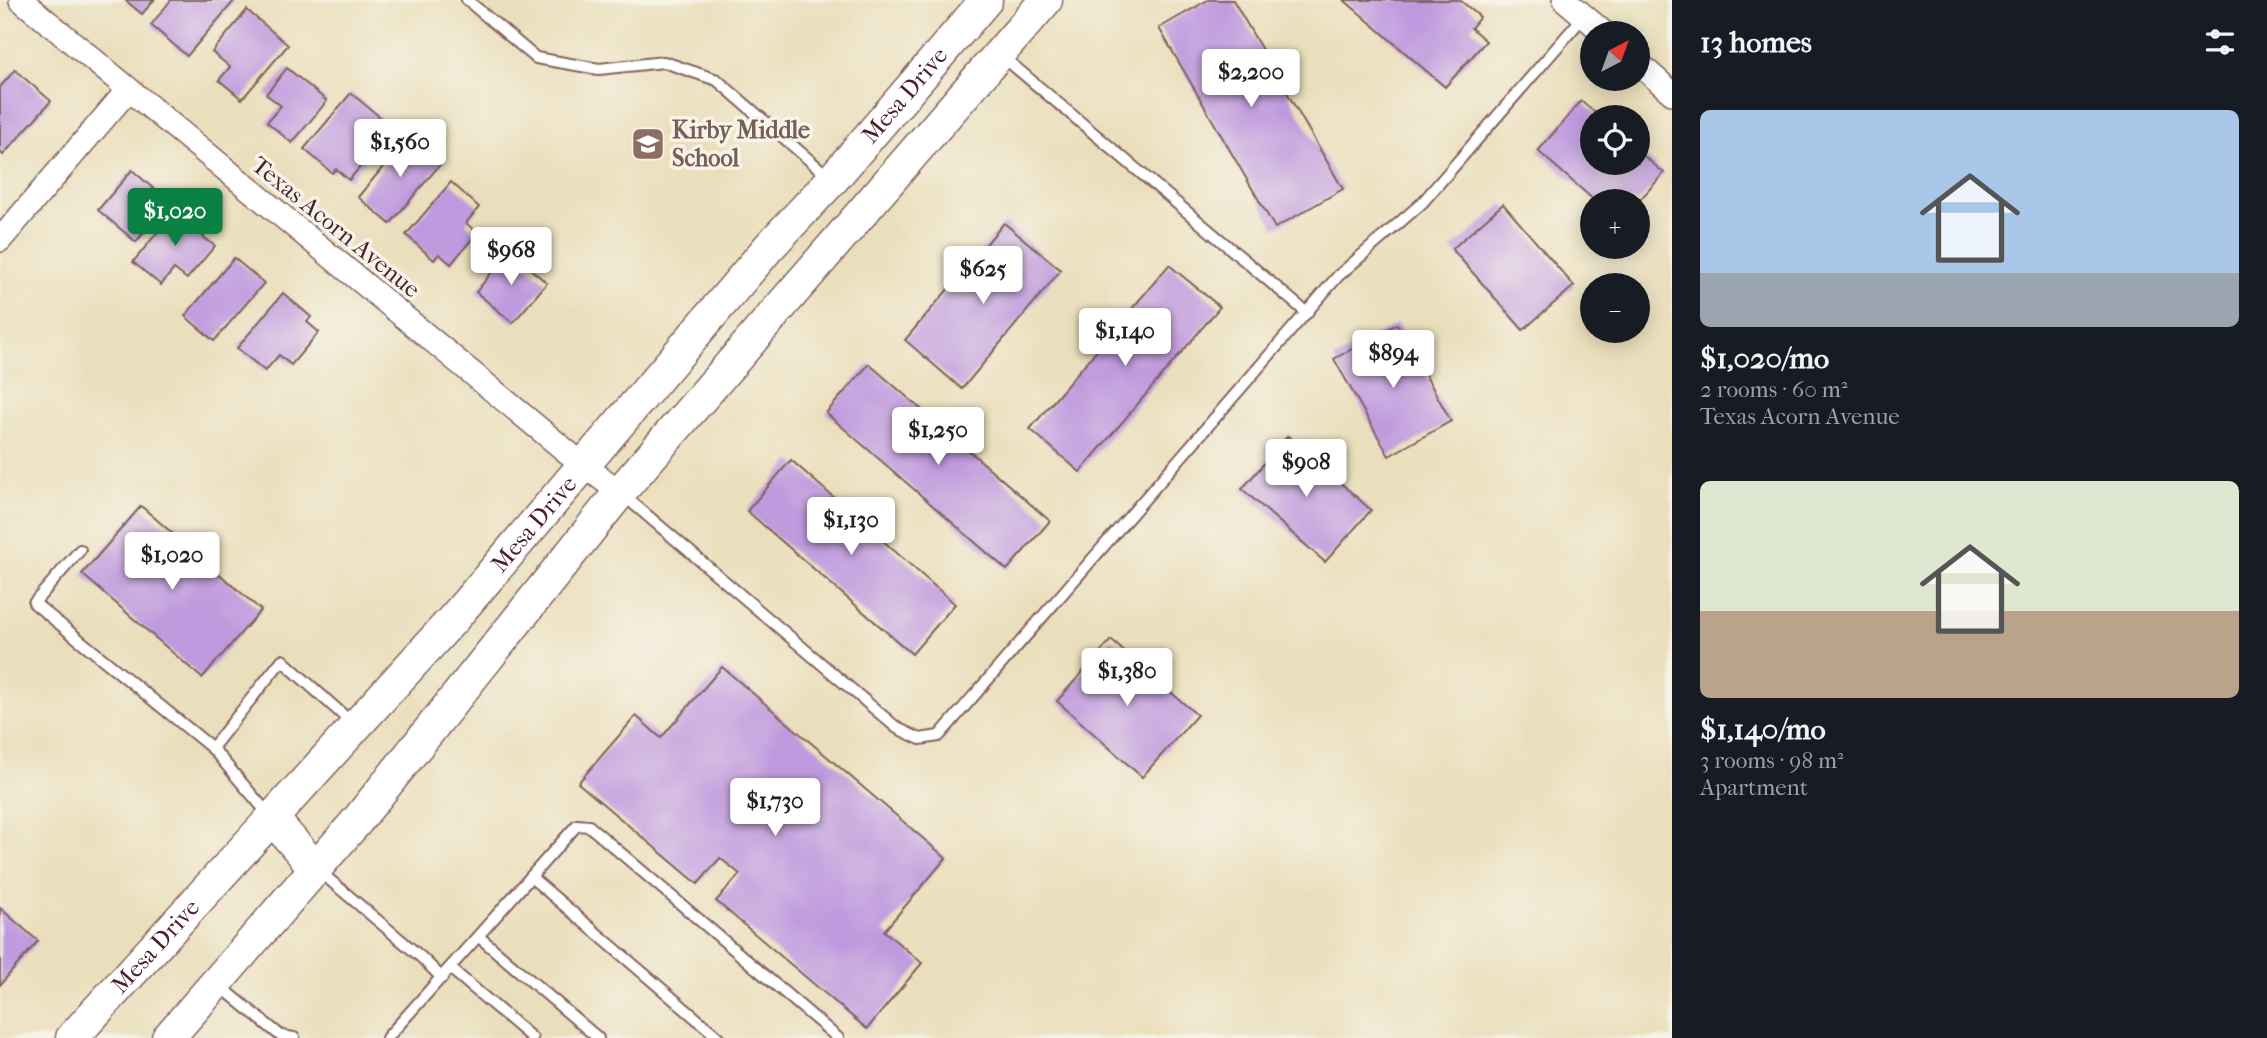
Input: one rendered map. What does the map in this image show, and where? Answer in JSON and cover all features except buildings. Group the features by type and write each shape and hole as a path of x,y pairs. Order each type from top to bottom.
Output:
{"main road":[{"name":"Mesa Drive","path":"72,1038 454,618 769,247 832,180 986,0"},
{"name":"Mesa Drive","path":"168,1038 365,811 620,492 1046,0"},
{"path":"832,180 867,208"},
{"path":"272,818 316,869"}],"street":[{"name":"Texas Acorn Avenue","path":"21,0 583,465 620,492"},
{"path":"1565,0 1590,21"},
{"path":"1650,74 1672,93"},
{"path":"0,240 128,90"}],"lane":[{"path":"467,0 536,58 599,69 664,62 717,80 832,180"},
{"path":"620,492 897,728 920,739 939,736 1338,276 1422,203 1584,16"},
{"path":"1000,54 1307,313"},
{"path":"80,550 34,603 212,748 272,818"},
{"path":"212,748 282,660 355,726"},
{"path":"387,1038 577,825 589,826 838,1038"},
{"path":"316,869 442,978"},
{"path":"531,877 719,1038"},
{"path":"478,936 598,1038"},
{"path":"450,968 532,1038"},
{"path":"216,983 281,1037 294,1038"}],"place":[{"name":"Kirby Middle School","path":"648,144"}]}
